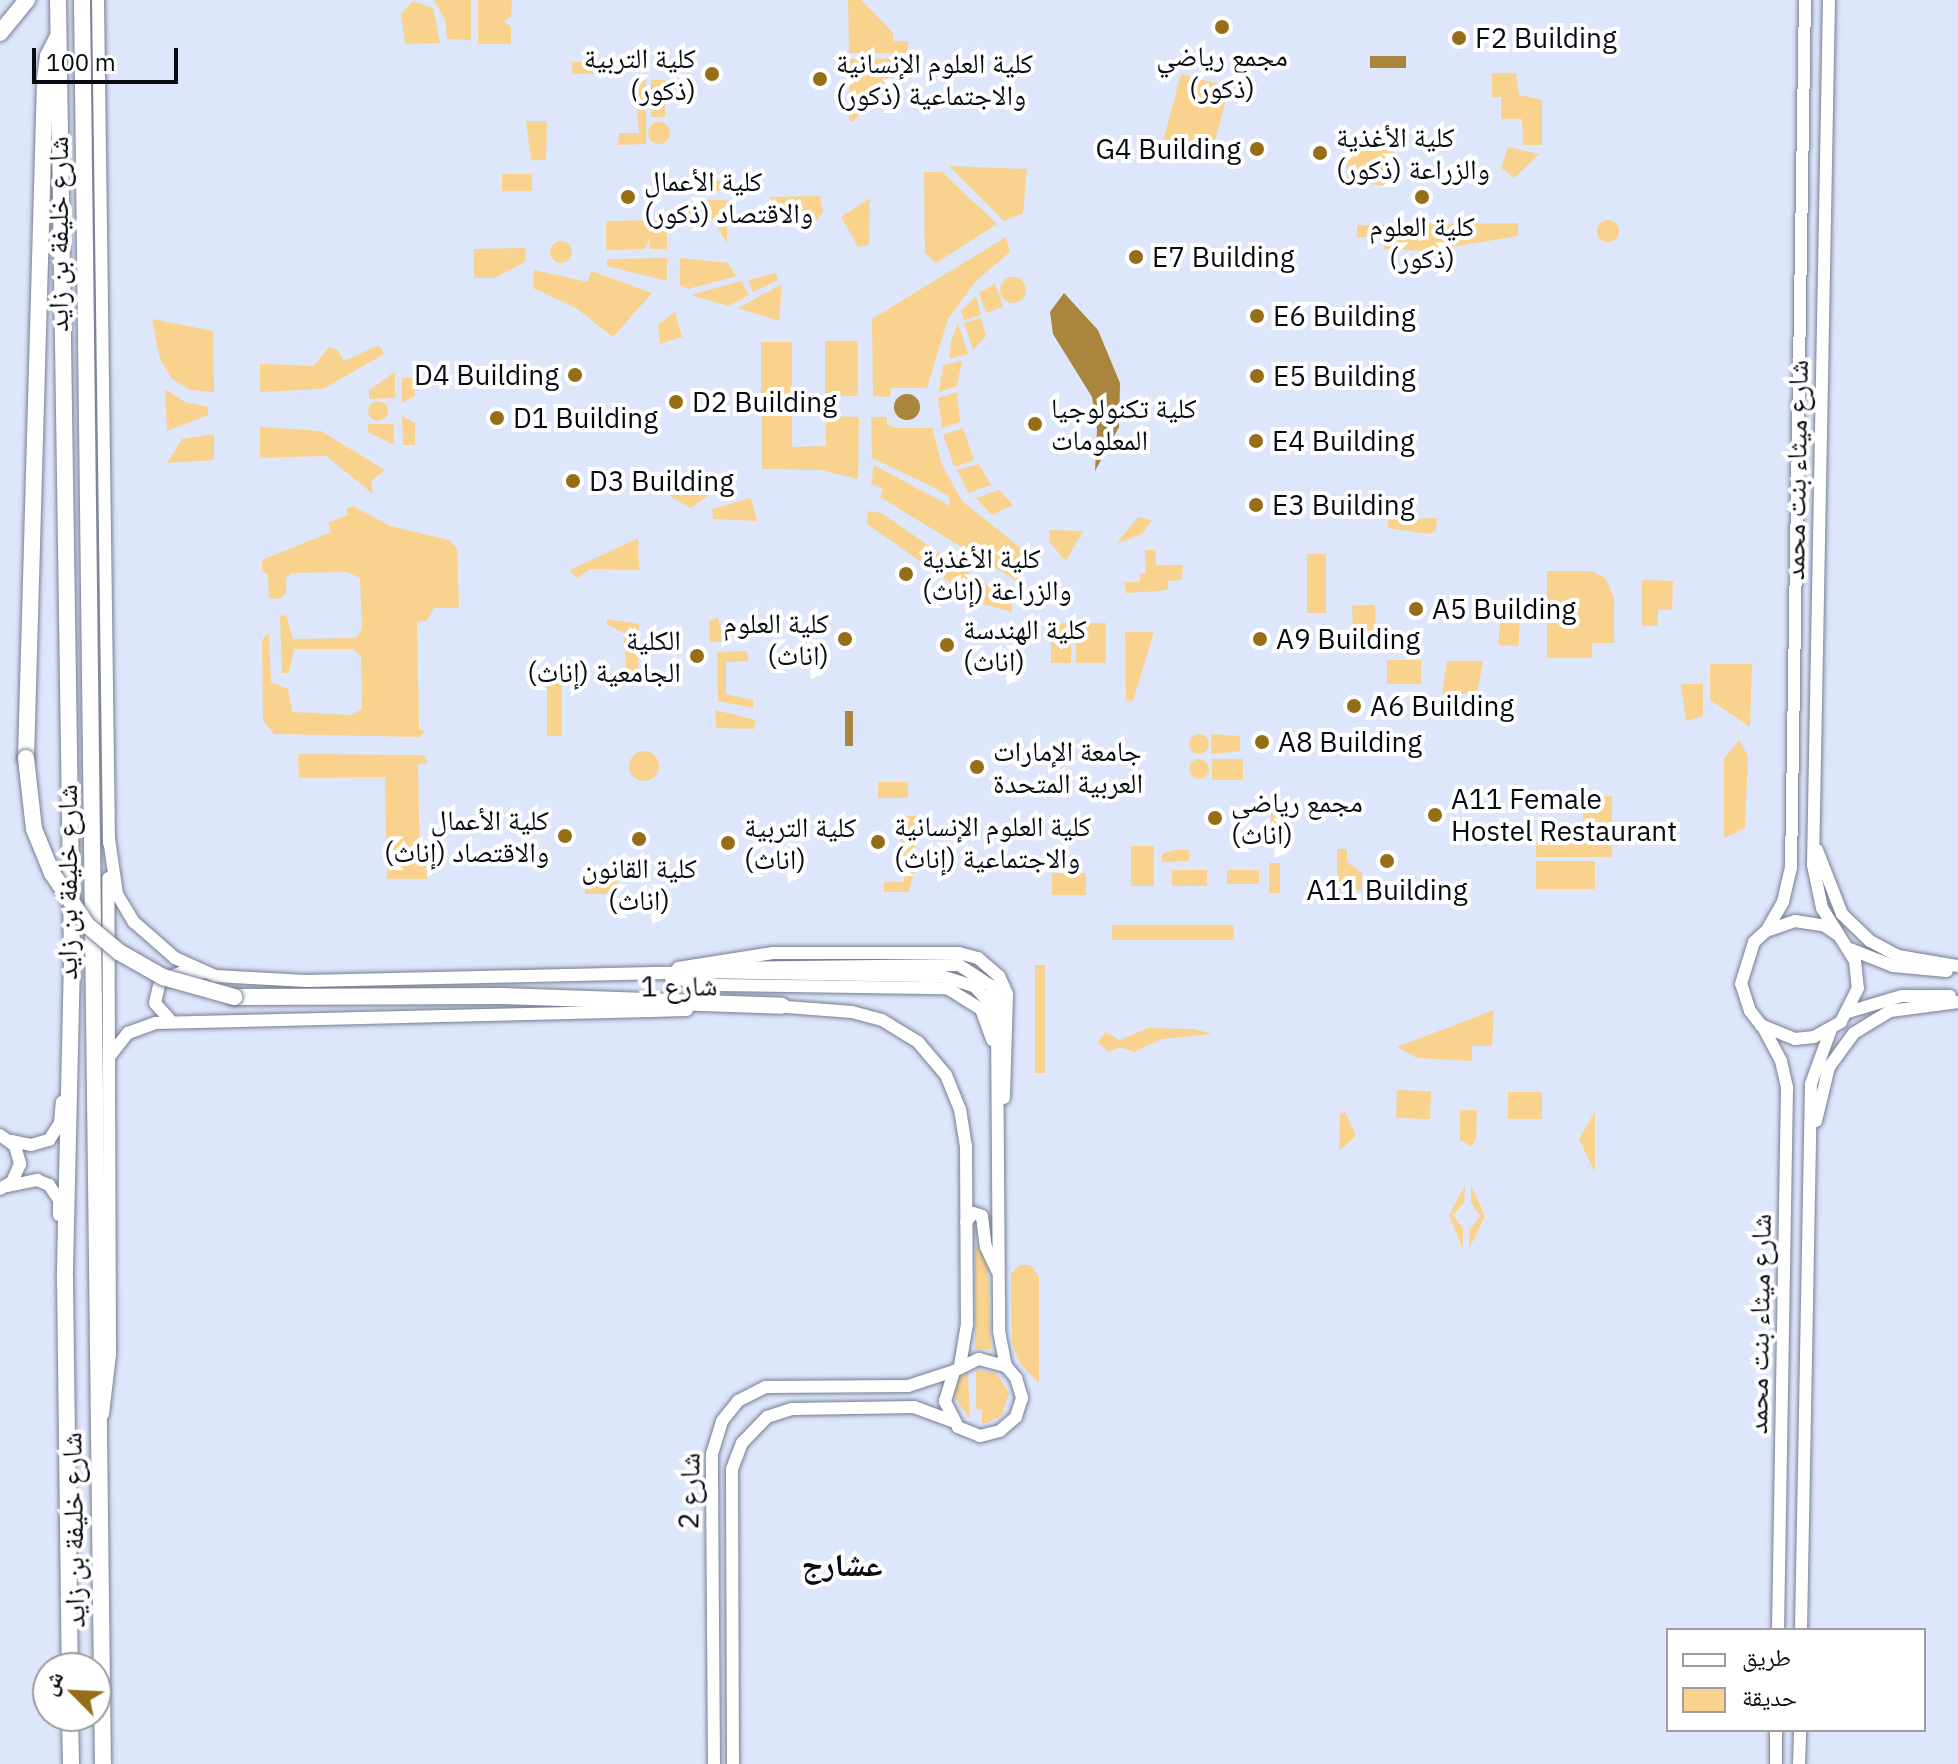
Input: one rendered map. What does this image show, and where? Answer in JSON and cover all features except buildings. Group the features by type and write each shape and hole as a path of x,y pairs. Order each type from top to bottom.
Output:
{"highway":[{"path":"0,33 27,0"},
{"name":"شارع خليفة بن زايد","path":"58,0 70,1043 65,1278 70,1652"},
{"name":"شارع خليفة بن زايد","path":"82,0 103,1764"},
{"path":"58,37 48,56 45,80 26,758 34,829 52,873 87,925 119,952 163,977 234,997 565,997 782,1006"},
{"path":"70,1732 71,1764"}],"street":[{"path":"97,1433 110,1362 109,839 98,0"},
{"name":"شارع ميثاء بنت محمد","path":"1766,931 1783,902 1791,868 1805,0"},
{"name":"شارع ميثاء بنت محمد","path":"1829,0 1813,838 1817,893 1838,935"},
{"path":"1813,838 1833,899 1853,926 1885,951 1958,969"},
{"name":"شارع 1","path":"109,839 117,894 134,922 175,958 215,976 306,981 700,972 964,980 983,994 997,1023 999,1331 1006,1366"},
{"path":"1848,1012 1858,974 1850,949 1838,935 1810,921 1766,931 1746,955 1741,984 1750,1011 1761,1025 1795,1039 1831,1029 1848,1012 1902,996 1958,999"},
{"path":"1850,949 1893,966 1958,969"},
{"path":"656,973 763,954 959,953 978,958 999,976 1007,994 1008,1064 1003,1104"},
{"name":"شارع 1","path":"700,972 755,966 969,968 991,986 1002,1008 1003,1104 998,1130"},
{"path":"172,1022 155,1003 160,981 187,971 215,976"},
{"path":"656,973 719,985 956,991 981,1009 991,1029 998,1130"},
{"path":"1808,1147 1829,1067 1854,1033 1890,1011 1958,999"},
{"name":"شارع 1","path":"109,1057 136,1028 172,1022 782,1006 882,1020 918,1042 938,1063 954,1092 964,1127 967,1324 957,1368"},
{"name":"شارع ميثاء بنت محمد","path":"1761,1025 1781,1061 1787,1088 1778,1628"},
{"name":"شارع ميثاء بنت محمد","path":"1801,1628 1811,1084 1831,1029"},
{"path":"6,1138 42,1144 56,1131 63,1061 70,1043"},
{"path":"4,1188 20,1164 6,1138"},
{"path":"4,1188 37,1180 56,1192 59,1258 65,1278"},
{"path":"966,1222 973,1213 982,1216 987,1253 998,1274"},
{"path":"986,1358 1006,1366 1021,1391 1011,1423 980,1436 954,1423 945,1401 957,1368 986,1358"},
{"name":"شارع 2","path":"714,1764 712,1454 722,1421 738,1401 766,1387 908,1386 957,1368"},
{"name":"شارع 2","path":"733,1764 732,1469 742,1443 767,1417 792,1409 914,1407 954,1423"},
{"path":"1776,1732 1776,1764"},
{"path":"1799,1764 1800,1732"}],"green space":[{"path":"434,0 471,0 471,40 447,39 445,20"},
{"path":"478,0 512,0 511,16 504,21 511,27 511,44 478,44"},
{"path":"848,0 861,0 893,33 893,41 908,41 908,53 849,53"},
{"path":"413,1 433,8 440,43 405,44 401,14"},
{"path":"908,58 908,72 892,73 853,122 849,120 849,59"},
{"path":"572,62 599,62 599,74 572,74"},
{"path":"1492,73 1516,73 1519,95 1542,100 1542,145 1523,145 1522,119 1501,119 1501,97 1492,97"},
{"path":"1181,74 1229,87 1209,164 1160,151"},
{"path":"635,80 646,80 646,144 618,145 619,133 639,133"},
{"path":"651,80 665,80 665,117 651,117"},
{"path":"526,121 547,121 546,160 531,160"},
{"path":"659,122 667,125 670,133 667,141 659,144 651,141 648,133 651,125"},
{"path":"1347,144 1393,151 1390,182 1386,186 1347,181"},
{"path":"1508,147 1539,154 1514,178 1501,168"},
{"path":"949,166 1027,169 1023,213 1004,221"},
{"path":"924,172 942,172 997,224 936,263 925,253"},
{"path":"502,174 532,174 532,191 502,191"},
{"path":"696,180 722,181 722,191 696,190"},
{"path":"820,196 823,212 816,221 770,220 770,197"},
{"path":"870,198 869,245 858,247 841,217"},
{"path":"703,200 727,200 727,243 703,204"},
{"path":"682,207 690,207 695,216 693,223 682,225 677,220 677,212"},
{"path":"667,220 667,249 650,249 650,238 645,249 606,250 606,221"},
{"path":"1608,220 1616,223 1619,231 1616,239 1608,242 1600,239 1597,231 1600,223"},
{"path":"1518,223 1518,236 1428,251 1384,249 1384,233 1357,238 1357,225"},
{"path":"1006,237 1010,252 975,282 948,319 927,388 891,388 890,397 873,396 872,319"},
{"path":"557,241 565,241 572,252 565,263 557,263 550,256 550,248"},
{"path":"526,248 525,262 494,278 474,278 474,249"},
{"path":"667,258 667,281 607,266 607,259"},
{"path":"680,258 728,263 736,276 688,289 680,285"},
{"path":"534,270 588,282 591,271 652,293 613,337 576,308 533,288"},
{"path":"776,273 778,280 753,292 748,280"},
{"path":"1013,277 1022,281 1026,290 1022,299 1013,303 1004,299 1000,290 1004,281"},
{"path":"741,281 749,295 728,306 691,295"},
{"path":"995,283 1003,307 986,313 979,293"},
{"path":"782,284 779,321 738,308"},
{"path":"976,296 981,315 964,320 961,311"},
{"path":"675,312 682,337 660,344 658,325"},
{"path":"981,318 986,336 973,350 964,323"},
{"path":"152,319 213,331 214,392 190,390 171,378 160,359"},
{"path":"958,323 968,354 949,359 951,341"},
{"path":"825,341 858,341 858,396 825,396"},
{"path":"761,342 792,342 792,396 761,396"},
{"path":"379,345 384,354 323,389 260,392 260,364 314,366 329,347 338,350 344,361"},
{"path":"962,361 957,386 939,392 943,365"},
{"path":"395,372 395,398 369,399 369,390"},
{"path":"402,378 415,378 415,396 402,403"},
{"path":"165,389 185,402 208,407 208,415 167,431"},
{"path":"957,392 960,422 942,428 938,398"},
{"path":"378,401 385,404 388,411 385,418 378,421 371,418 368,411 371,404"},
{"path":"792,415 792,447 826,446 826,416 859,417 858,479 821,470 762,469 762,416"},
{"path":"402,416 415,423 415,445 403,445"},
{"path":"871,417 887,417 887,424 896,428 932,428 942,465 963,502 1022,549 1020,583 880,497 883,489 871,484 874,465 950,506 949,497 935,488 872,458"},
{"path":"368,424 394,424 394,445 368,432"},
{"path":"260,427 321,431 385,470 371,481 373,494 326,456 260,458"},
{"path":"963,428 974,460 954,467 943,435"},
{"path":"214,434 214,460 167,463 182,439"},
{"path":"979,464 991,485 968,493 957,470"},
{"path":"673,476 717,490 690,508 662,491 661,482"},
{"path":"999,490 1013,505 992,515 976,498"},
{"path":"751,498 757,521 713,519 712,509"},
{"path":"353,506 390,526 449,540 457,549 459,608 434,608 426,621 417,622 419,729 425,732 419,737 274,734 263,720 262,640 269,633 271,682 288,689 292,712 352,715 362,709 361,657 354,649 294,649 289,673 282,673 280,616 286,615 293,639 356,638 362,629 360,578 347,572 292,573 286,578 286,594 279,599 269,598 268,575 262,571 262,560 331,532 328,523 348,515 346,509"},
{"path":"868,511 881,513 982,582 1011,595 1012,612 980,603 867,524"},
{"path":"1138,517 1152,520 1142,534 1116,544"},
{"path":"1437,518 1436,531 1428,534 1388,528 1388,520"},
{"path":"1049,530 1083,531 1066,561 1050,543"},
{"path":"638,538 639,570 590,569 577,578 570,570"},
{"path":"1145,550 1155,550 1156,565 1183,565 1182,580 1168,581 1168,589 1126,593 1124,582 1140,582 1140,574 1146,573"},
{"path":"1307,554 1326,554 1326,613 1307,613"},
{"path":"1547,571 1591,571 1605,578 1614,597 1614,643 1592,643 1592,658 1547,658"},
{"path":"1642,580 1673,581 1672,610 1658,610 1658,626 1642,626"},
{"path":"1375,605 1376,640 1353,641 1352,606"},
{"path":"1500,616 1520,617 1518,646 1498,645"},
{"path":"718,618 724,642 710,642 709,620"},
{"path":"607,619 639,624 638,683 603,685 602,674 627,673 623,632 607,625"},
{"path":"1051,623 1071,623 1071,663 1051,663"},
{"path":"1076,623 1106,623 1106,663 1076,663"},
{"path":"1125,632 1154,632 1133,701 1126,700"},
{"path":"747,651 748,661 726,662 726,694 753,700 753,708 718,701 717,652"},
{"path":"1387,660 1421,660 1421,684 1387,684"},
{"path":"1447,661 1483,661 1477,693 1442,694"},
{"path":"1710,664 1752,664 1750,727 1710,700"},
{"path":"547,679 562,679 562,736 547,736"},
{"path":"1681,684 1703,684 1703,716 1686,721"},
{"path":"715,710 756,720 754,729 716,728"},
{"path":"1199,734 1206,737 1209,744 1206,751 1199,754 1192,751 1189,744 1192,737"},
{"path":"1211,734 1240,736 1240,751 1211,754"},
{"path":"1739,740 1748,756 1745,828 1724,838 1724,759"},
{"path":"644,751 650,752 658,760 658,772 650,780 644,781 638,780 630,772 629,766 630,760 638,752"},
{"path":"298,754 423,755 428,763 418,764 420,864 426,864 427,879 387,879 385,777 299,778"},
{"path":"1199,759 1206,762 1209,769 1206,776 1199,779 1192,776 1189,769 1192,762"},
{"path":"1212,759 1243,759 1243,780 1212,780"},
{"path":"878,782 908,782 908,798 878,798"},
{"path":"1271,796 1278,796 1278,837 1271,837"},
{"path":"1612,796 1612,857 1536,857 1536,842 1583,842 1583,797"},
{"path":"904,816 915,816 915,861 898,861"},
{"path":"1131,846 1154,846 1154,886 1131,886"},
{"path":"1337,849 1347,849 1347,862 1362,873 1362,890 1307,891 1307,882 1337,881"},
{"path":"1189,850 1189,861 1162,862 1162,854"},
{"path":"1536,861 1595,861 1595,889 1536,889"},
{"path":"1269,863 1280,863 1280,893 1269,893"},
{"path":"904,867 915,867 909,892 884,892 884,882 904,882"},
{"path":"1172,870 1207,870 1207,886 1172,886"},
{"path":"1227,870 1259,870 1259,884 1227,884"},
{"path":"1052,873 1086,873 1086,895 1052,895"},
{"path":"585,880 617,880 617,894 585,894"},
{"path":"1112,925 1234,925 1234,940 1112,940"},
{"path":"1035,965 1045,965 1045,1073 1035,1073"},
{"path":"1494,1010 1492,1046 1472,1046 1472,1061 1417,1058 1397,1047"},
{"path":"1148,1028 1194,1029 1212,1034 1162,1039 1134,1052 1120,1047 1109,1052 1098,1043 1105,1032 1120,1040"},
{"path":"1397,1090 1431,1091 1430,1119 1396,1118"},
{"path":"1508,1092 1542,1092 1542,1119 1508,1119"},
{"path":"1460,1110 1477,1110 1476,1140 1471,1146 1460,1140"},
{"path":"1345,1112 1356,1136 1339,1151 1340,1114"},
{"path":"1595,1112 1595,1172 1579,1139"},
{"path":"1465,1185 1464,1203 1453,1215 1463,1229 1463,1249 1449,1215"},
{"path":"1471,1185 1485,1216 1469,1249 1470,1229 1480,1216 1471,1203"},
{"path":"975,1247 981,1247 988,1271 991,1349 975,1349"},
{"path":"1019,1265 1030,1265 1039,1276 1039,1383 1021,1365 1012,1343 1011,1274"},
{"path":"976,1370 996,1373 1009,1393 1002,1415 987,1423 982,1423 982,1410 976,1409"},
{"path":"968,1371 970,1419 954,1396 959,1379"}],"shaded area":[{"path":"1370,56 1406,56 1406,68 1370,68"},
{"path":"1064,293 1098,330 1120,383 1119,427 1095,471 1097,430 1092,397 1053,334 1050,312"},
{"path":"907,394 916,398 920,407 916,416 907,420 898,416 894,407 898,398"},
{"path":"845,711 853,711 853,746 845,746"}],"place":[{"name":"مجمع رياضي (ذكور)","path":"1222,27"},
{"name":"F2 Building","path":"1459,38"},
{"name":"كلية التربية (ذكور)","path":"712,74"},
{"name":"كلية العلوم الإنسانية والاجتماعية (ذكور)","path":"820,79"},
{"name":"G4 Building","path":"1257,149"},
{"name":"كلية الأغذية والزراعة (ذكور)","path":"1320,153"},
{"name":"كلية الأعمال والاقتصاد (ذكور)","path":"628,197"},
{"name":"كلية العلوم (ذكور)","path":"1422,197"},
{"name":"E7 Building","path":"1136,257"},
{"name":"E6 Building","path":"1257,316"},
{"name":"D4 Building","path":"575,375"},
{"name":"E5 Building","path":"1257,376"},
{"name":"D2 Building","path":"676,402"},
{"name":"D1 Building","path":"497,418"},
{"name":"كلية تكنولوجيا المعلومات","path":"1035,424"},
{"name":"E4 Building","path":"1256,441"},
{"name":"D3 Building","path":"573,481"},
{"name":"E3 Building","path":"1256,505"},
{"name":"كلية الأغذية والزراعة (إناث)","path":"906,574"},
{"name":"A5 Building","path":"1416,609"},
{"name":"كلية العلوم (إناث)","path":"845,639"},
{"name":"A9 Building","path":"1260,639"},
{"name":"كلية الهندسة (إناث)","path":"947,645"},
{"name":"الكلية الجامعية (إناث)","path":"697,656"},
{"name":"A6 Building","path":"1354,706"},
{"name":"A8 Building","path":"1262,742"},
{"name":"جامعة الإمارات العربية المتحدة","path":"977,767"},
{"name":"A11 Female Hostel Restaurant","path":"1435,815"},
{"name":"مجمع رياضي (إناث)","path":"1215,818"},
{"name":"كلية الأعمال والاقتصاد (إناث)","path":"565,836"},
{"name":"كلية القانون (إناث)","path":"639,839"},
{"name":"كلية العلوم الإنسانية والاجتماعية (إناث)","path":"878,842"},
{"name":"كلية التربية (إناث)","path":"728,843"},
{"name":"A11 Building","path":"1387,861"}],"district":[{"name":"عشارج","path":"842,1564"}]}
